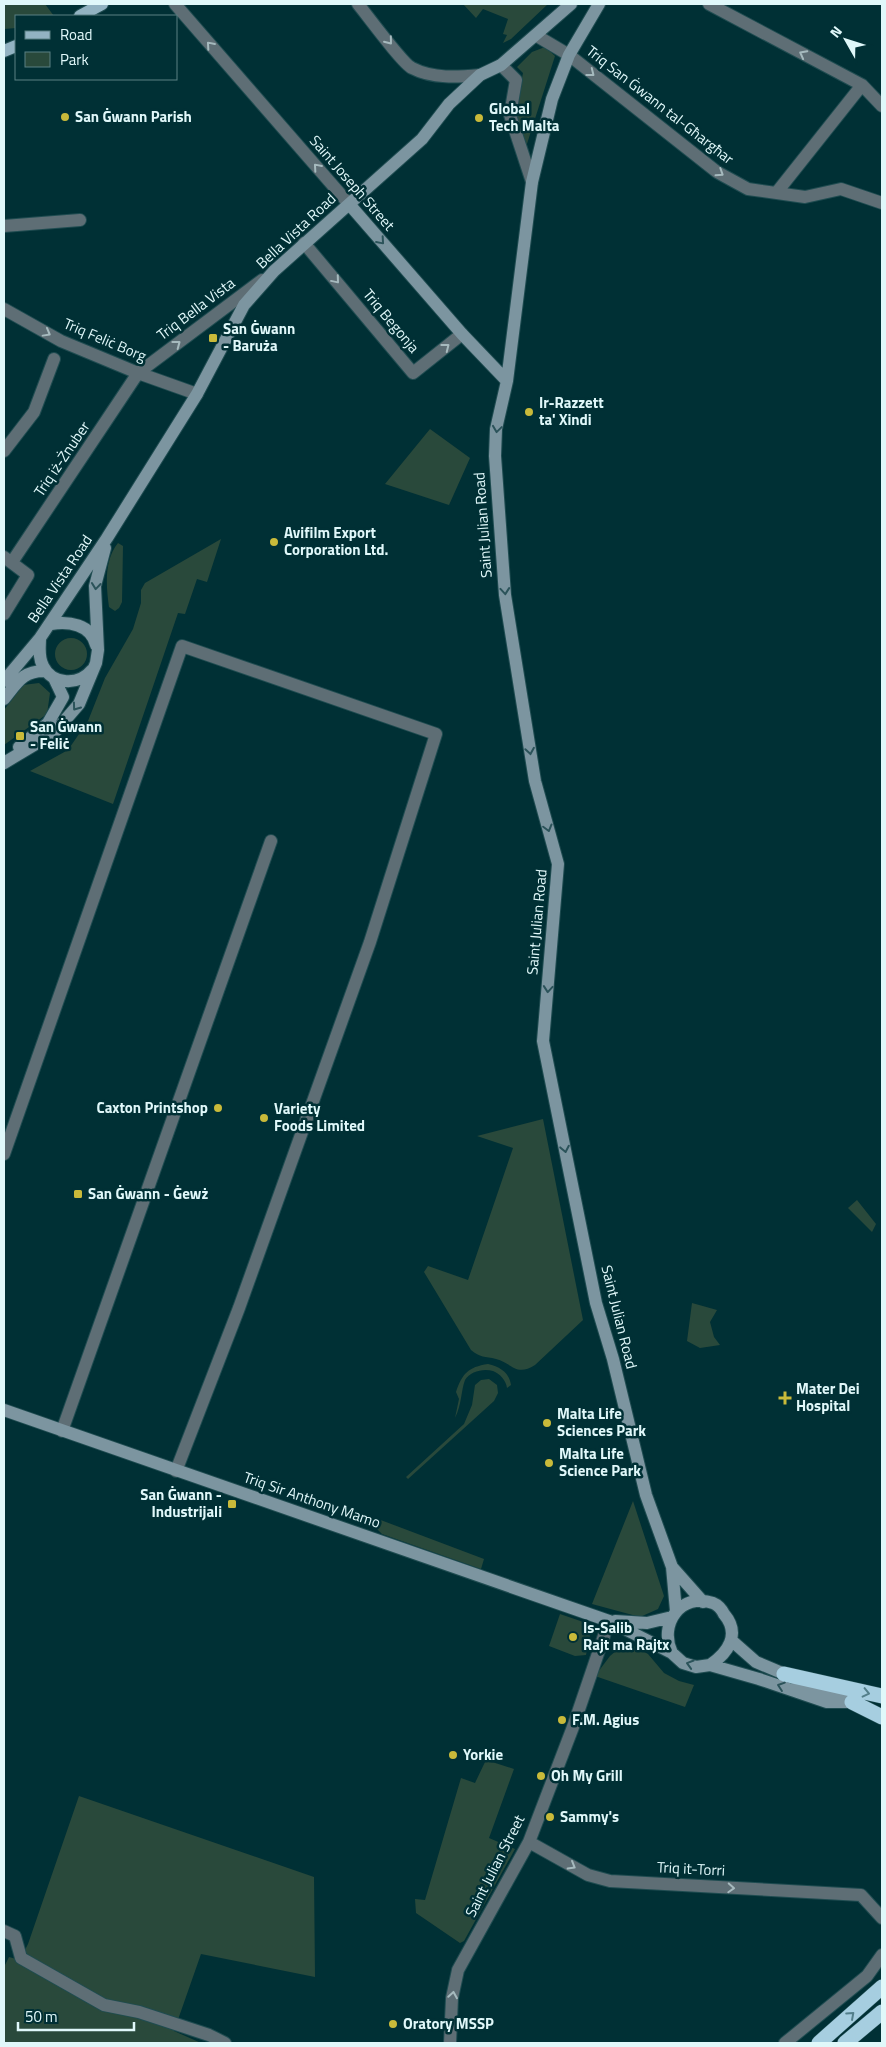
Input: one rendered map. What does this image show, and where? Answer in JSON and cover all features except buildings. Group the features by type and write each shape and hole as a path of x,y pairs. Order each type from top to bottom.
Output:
{"highway":[{"path":"784,1674 882,1696"},
{"path":"852,1702 882,1717"},
{"path":"819,2043 882,1987"},
{"path":"845,2043 882,2012"}],"main road":[{"path":"82,15 102,4"},
{"name":"Bella Vista Road","path":"4,681 51,624 107,538 197,394 244,304 274,271 304,243 422,139 449,104 480,75 501,65 572,4"},
{"name":"Saint Julian Road","path":"599,4 569,55 552,99 532,182 507,381 496,430 495,456 505,595 535,781 558,864 543,1041 596,1303 613,1359 646,1495 672,1566 674,1614"},
{"name":"Saint Joseph Street","path":"349,204 462,334 507,381"},
{"name":"Bella Vista Road","path":"96,663 98,650 95,586 107,538"},
{"path":"51,624 62,622 81,626 95,640 98,650"},
{"name":"Bella Vista Road","path":"40,638 40,658 50,675"},
{"name":"Bella Vista Road","path":"21,679 40,638"},
{"path":"50,675 74,682 91,672 96,663"},
{"path":"4,761 54,733 79,704 96,663"},
{"name":"Bella Vista Road","path":"4,699 21,679 32,671 50,675"},
{"path":"4,761 48,723 63,697 50,675"},
{"name":"Triq Sir Anthony Mamo","path":"4,1410 62,1432 609,1620 672,1653 683,1663 696,1667 710,1665 827,1702 852,1702"},
{"name":"Saint Julian Road","path":"672,1566 703,1602"},
{"path":"703,1602 715,1604 728,1619 731,1627 731,1640 724,1656 710,1665"},
{"name":"Triq Sir Anthony Mamo","path":"609,1620 647,1623 674,1614 688,1604 703,1602"},
{"path":"672,1653 666,1635 674,1614"},
{"name":"Triq Sir Anthony Mamo","path":"731,1640 756,1662 852,1702 882,1711"}],"street":[{"name":"Saint Joseph Street","path":"175,4 349,204"},
{"path":"358,4 410,68 433,75 456,77 480,75"},
{"path":"709,4 862,85 882,106"},
{"name":"Triq San Ġwann tal-Għargħar","path":"537,36 569,55 717,172 748,189 805,198 841,189 882,203"},
{"name":"Saint Julian Road","path":"501,65 516,80 510,115 532,182"},
{"path":"776,192 862,85"},
{"path":"4,226 80,220"},
{"name":"Triq Begonja","path":"304,243 413,373 462,334"},
{"name":"Triq Bella Vista","path":"138,373 274,271"},
{"name":"Triq Feliċ Borg","path":"4,309 61,341 138,373 197,394"},
{"path":"4,451 34,412 54,360"},
{"name":"Triq iż-Żnuber","path":"8,560 138,373"},
{"path":"4,614 28,575 8,560"},
{"path":"4,1154 182,646 436,734 370,942 239,1308 176,1471"},
{"path":"62,1432 271,841"},
{"name":"Saint Julian Street","path":"450,2043 452,1998 458,1970 530,1842 573,1726 609,1620"},
{"name":"Triq it-Torri","path":"530,1842 588,1875 610,1881 861,1894 882,1918"},
{"path":"9,1934 20,1958 104,2006 139,2012 209,2035 225,2043"},
{"path":"785,2043 867,1976 882,1955"}],"green space":[{"path":"4,4 45,4 53,15 15,15 15,28 4,29"},
{"path":"463,4 548,4 511,39 503,43 507,35 503,34 508,19 483,9 476,18"},
{"path":"545,47 555,56 526,147 515,113 523,73 517,67 532,52"},
{"path":"430,429 470,458 449,505 385,484"},
{"path":"221,539 207,582 197,579 185,614 178,613 113,804 30,771 68,750 88,721 105,678 133,629 141,603 141,590 145,583"},
{"path":"118,543 123,546 122,602 115,611 109,607 107,574 110,557"},
{"path":"71,638 82,643 87,654 82,665 71,670 60,665 55,654 60,643"},
{"path":"39,683 50,693 47,714 4,745 4,710 23,685"},
{"path":"543,1119 583,1320 535,1365 523,1370 514,1368 496,1359 474,1353 424,1272 428,1266 468,1280 513,1148 477,1136"},
{"path":"857,1200 876,1224 872,1232 848,1208"},
{"path":"692,1303 717,1310 710,1322 714,1337 720,1345 700,1348 687,1341"},
{"path":"488,1364 503,1371 510,1380 511,1385 507,1388 502,1378 493,1371 482,1370 470,1374 465,1380 455,1418 459,1399 456,1392 463,1376 475,1367"},
{"path":"489,1379 497,1385 498,1393 494,1401 408,1479 406,1477 464,1424 472,1405 475,1385 481,1380"},
{"path":"633,1501 664,1596 658,1609 640,1617 592,1604"},
{"path":"378,1519 484,1559 481,1569 382,1534 374,1526"},
{"path":"560,1614 592,1625 586,1655 575,1656 549,1646"},
{"path":"623,1645 632,1645 648,1654 664,1673 679,1681 694,1685 685,1707 595,1676 610,1656"},
{"path":"486,1760 514,1769 489,1838 515,1849 464,1941 460,1943 416,1913 415,1899 425,1900 461,1778 475,1783"},
{"path":"79,1796 314,1877 315,1977 201,1954 174,2031 201,2043 4,2043 4,1967 9,1957 20,1960 28,1944"}],"place":[{"name":"San Ġwann Parish","path":"65,117"},
{"name":"Global Tech Malta","path":"479,118"},
{"name":"San Ġwann - Baruża","path":"213,338"},
{"name":"Ir-Razzett ta' Xindi","path":"529,412"},
{"name":"Avifilm Export Corporation Ltd.","path":"274,542"},
{"name":"San Ġwann - Feliċ","path":"20,736"},
{"name":"Caxton Printshop","path":"218,1108"},
{"name":"Variety Foods Limited","path":"264,1118"},
{"name":"San Ġwann - Ġewż","path":"78,1194"},
{"name":"Mater Dei Hospital","path":"785,1398"},
{"name":"Malta Life Sciences Park","path":"547,1423"},
{"name":"Malta Life Science Park","path":"549,1463"},
{"name":"San Ġwann - Industrijali","path":"232,1504"},
{"name":"Is-Salib Rajt ma Rajtx","path":"573,1637"},
{"name":"F.M. Agius","path":"562,1720"},
{"name":"Yorkie","path":"453,1755"},
{"name":"Oh My Grill","path":"541,1776"},
{"name":"Sammy's","path":"550,1817"},
{"name":"Oratory MSSP","path":"393,2024"}]}
